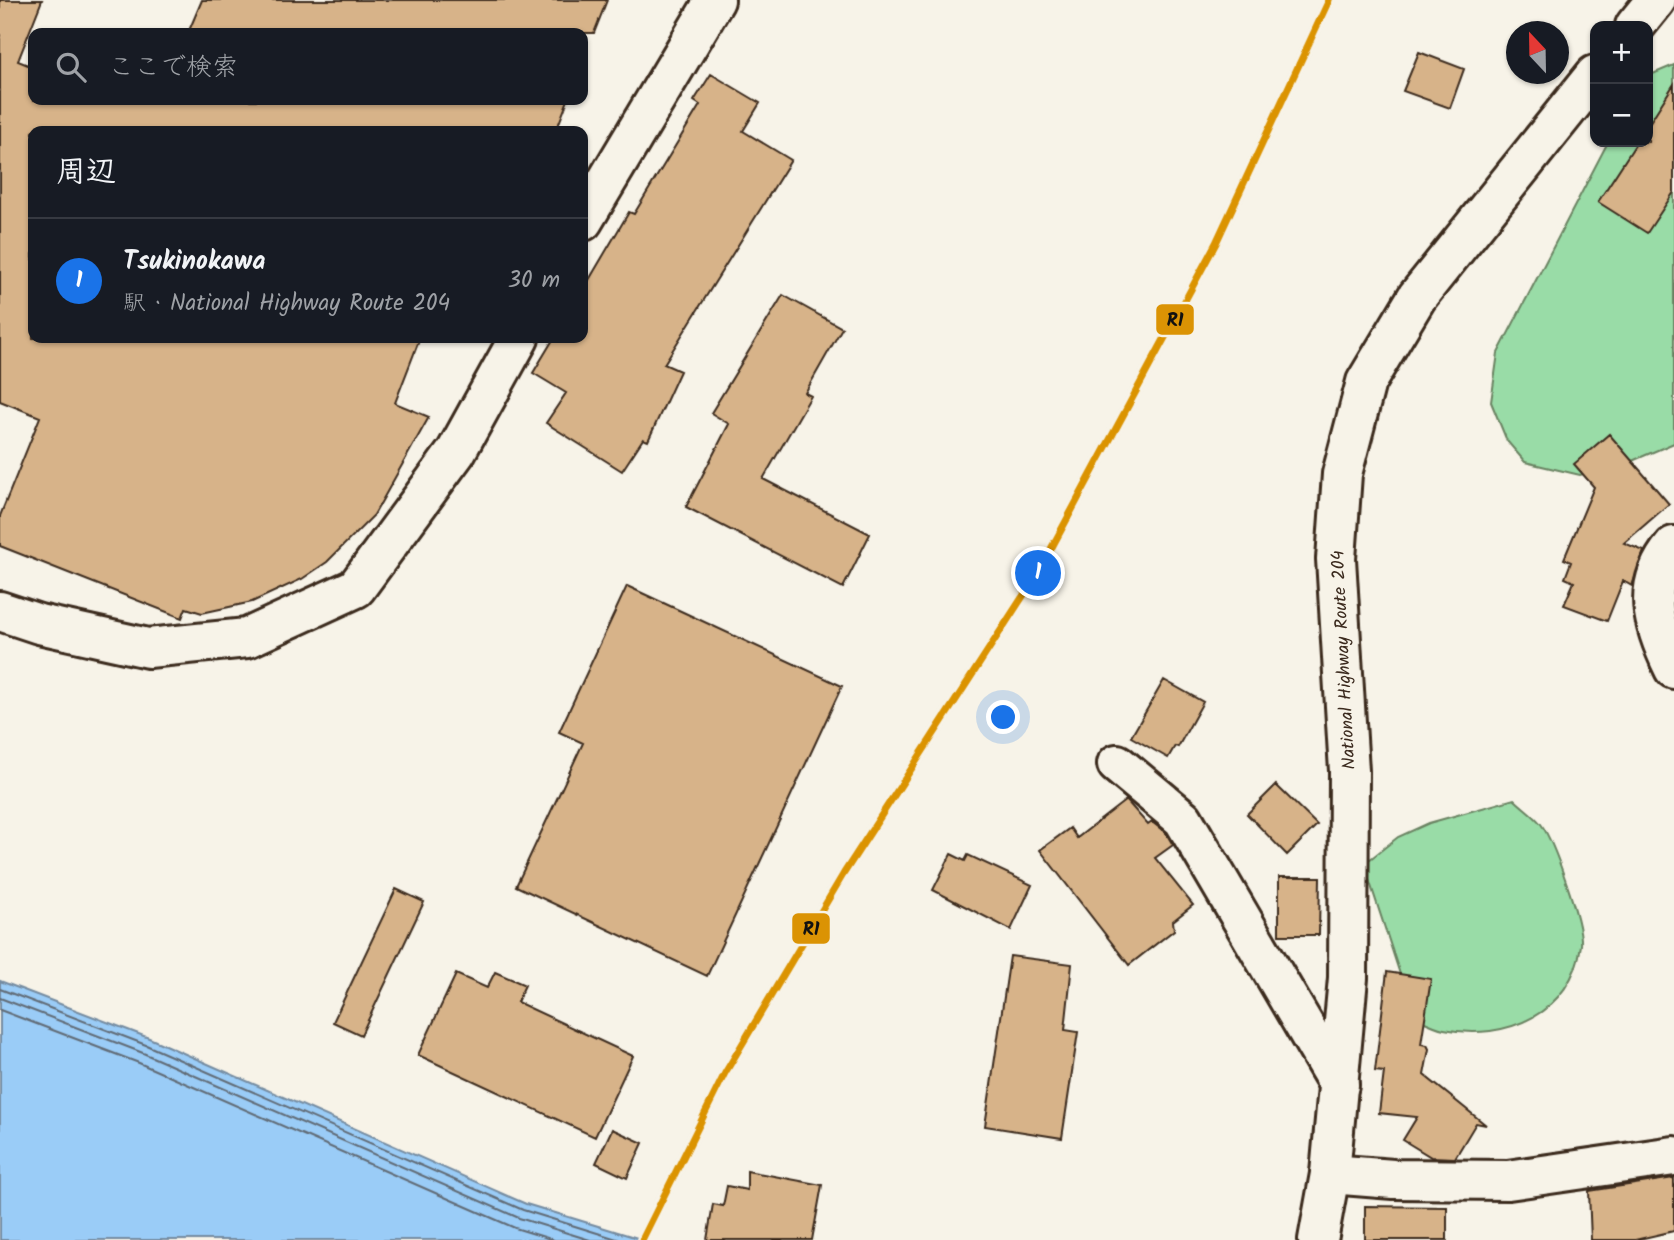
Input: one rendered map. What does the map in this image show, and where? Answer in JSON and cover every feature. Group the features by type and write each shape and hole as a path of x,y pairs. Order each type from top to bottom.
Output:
{"main road":[{"path":"588,212 715,0"},
{"path":"1639,21 1656,0"},
{"name":"National Highway Route 204","path":"1318,1240 1330,1174 1349,964 1349,771 1336,559 1342,474 1366,382 1417,297 1590,81"},
{"path":"0,611 39,624 148,648 247,638 356,588 456,452 516,343"},
{"path":"1674,546 1660,563 1651,603 1674,669"},
{"path":"1117,764 1183,819 1339,1085"},
{"path":"1330,1174 1394,1179 1507,1180 1674,1156"}],"green space":[{"path":"1674,65 1674,443 1632,461 1580,475 1525,462 1507,441 1491,402 1498,353 1605,147 1653,147 1653,74"},
{"path":"1514,799 1541,824 1560,865 1573,902 1580,935 1581,945 1575,969 1565,989 1550,1005 1512,1026 1467,1032 1436,1027 1414,1017 1364,864 1398,837 1429,823"}],"water":[{"path":"0,981 149,1038 526,1204 644,1240 0,1240"}],"building":[{"path":"0,0 42,0 31,28 28,28 28,36 18,61 28,65 28,105 566,105 558,126 28,126 28,343 418,343 395,403 429,417 374,515 327,562 302,579 252,602 202,613 186,608 182,618 0,546 0,516 40,417 0,401"},
{"path":"202,0 607,0 594,33 588,33 588,28 190,28"},
{"path":"1419,52 1464,69 1450,108 1403,91"},
{"path":"711,74 760,103 743,131 791,160 664,364 680,371 648,441 643,439 622,471 546,423 566,393 533,373 551,343 588,343 588,282 629,212 634,214 700,105 694,101"},
{"path":"1674,84 1674,192 1647,233 1598,202 1634,147 1653,147 1653,117"},
{"path":"783,295 842,328 805,393 811,396 763,479 870,534 843,588 686,507 729,424 711,413"},
{"path":"1609,434 1669,504 1624,543 1644,551 1632,586 1623,581 1607,621 1564,605 1574,582 1565,578 1571,562 1564,559 1594,487 1574,464"},
{"path":"627,586 842,686 707,976 516,886 583,743 559,732"},
{"path":"1164,680 1203,702 1178,747 1175,746 1168,758 1131,737"},
{"path":"1276,785 1317,825 1287,855 1247,814"},
{"path":"1126,800 1148,825 1152,822 1166,833 1173,845 1155,858 1193,905 1173,921 1174,930 1129,965 1040,850 1070,828 1077,838"},
{"path":"951,854 965,861 968,855 1032,885 1011,930 933,890"},
{"path":"1279,877 1320,877 1319,935 1279,935"},
{"path":"396,889 424,902 361,1035 333,1022"},
{"path":"1010,956 1072,964 1065,1030 1078,1032 1062,1138 985,1126"},
{"path":"495,972 525,985 517,1002 633,1056 595,1137 418,1055 456,974 487,988"},
{"path":"1387,972 1431,979 1421,1044 1427,1045 1429,1049 1424,1075 1486,1125 1476,1123 1455,1158 1431,1157 1403,1140 1417,1117 1379,1113 1384,1072 1375,1071"},
{"path":"612,1129 643,1143 627,1178 596,1163"},
{"path":"747,1171 822,1185 812,1240 707,1240 713,1204 723,1206 727,1186 747,1190"},
{"path":"1674,1178 1674,1231 1635,1240 1591,1240 1589,1191"},
{"path":"1365,1206 1447,1207 1447,1240 1365,1240"}],"transit line":[{"name":"R1","path":"642,1240 725,1073 844,873 1038,573 1216,243 1329,0"}],"place":[{"name":"Tsukinokawa","path":"1038,573"}]}
